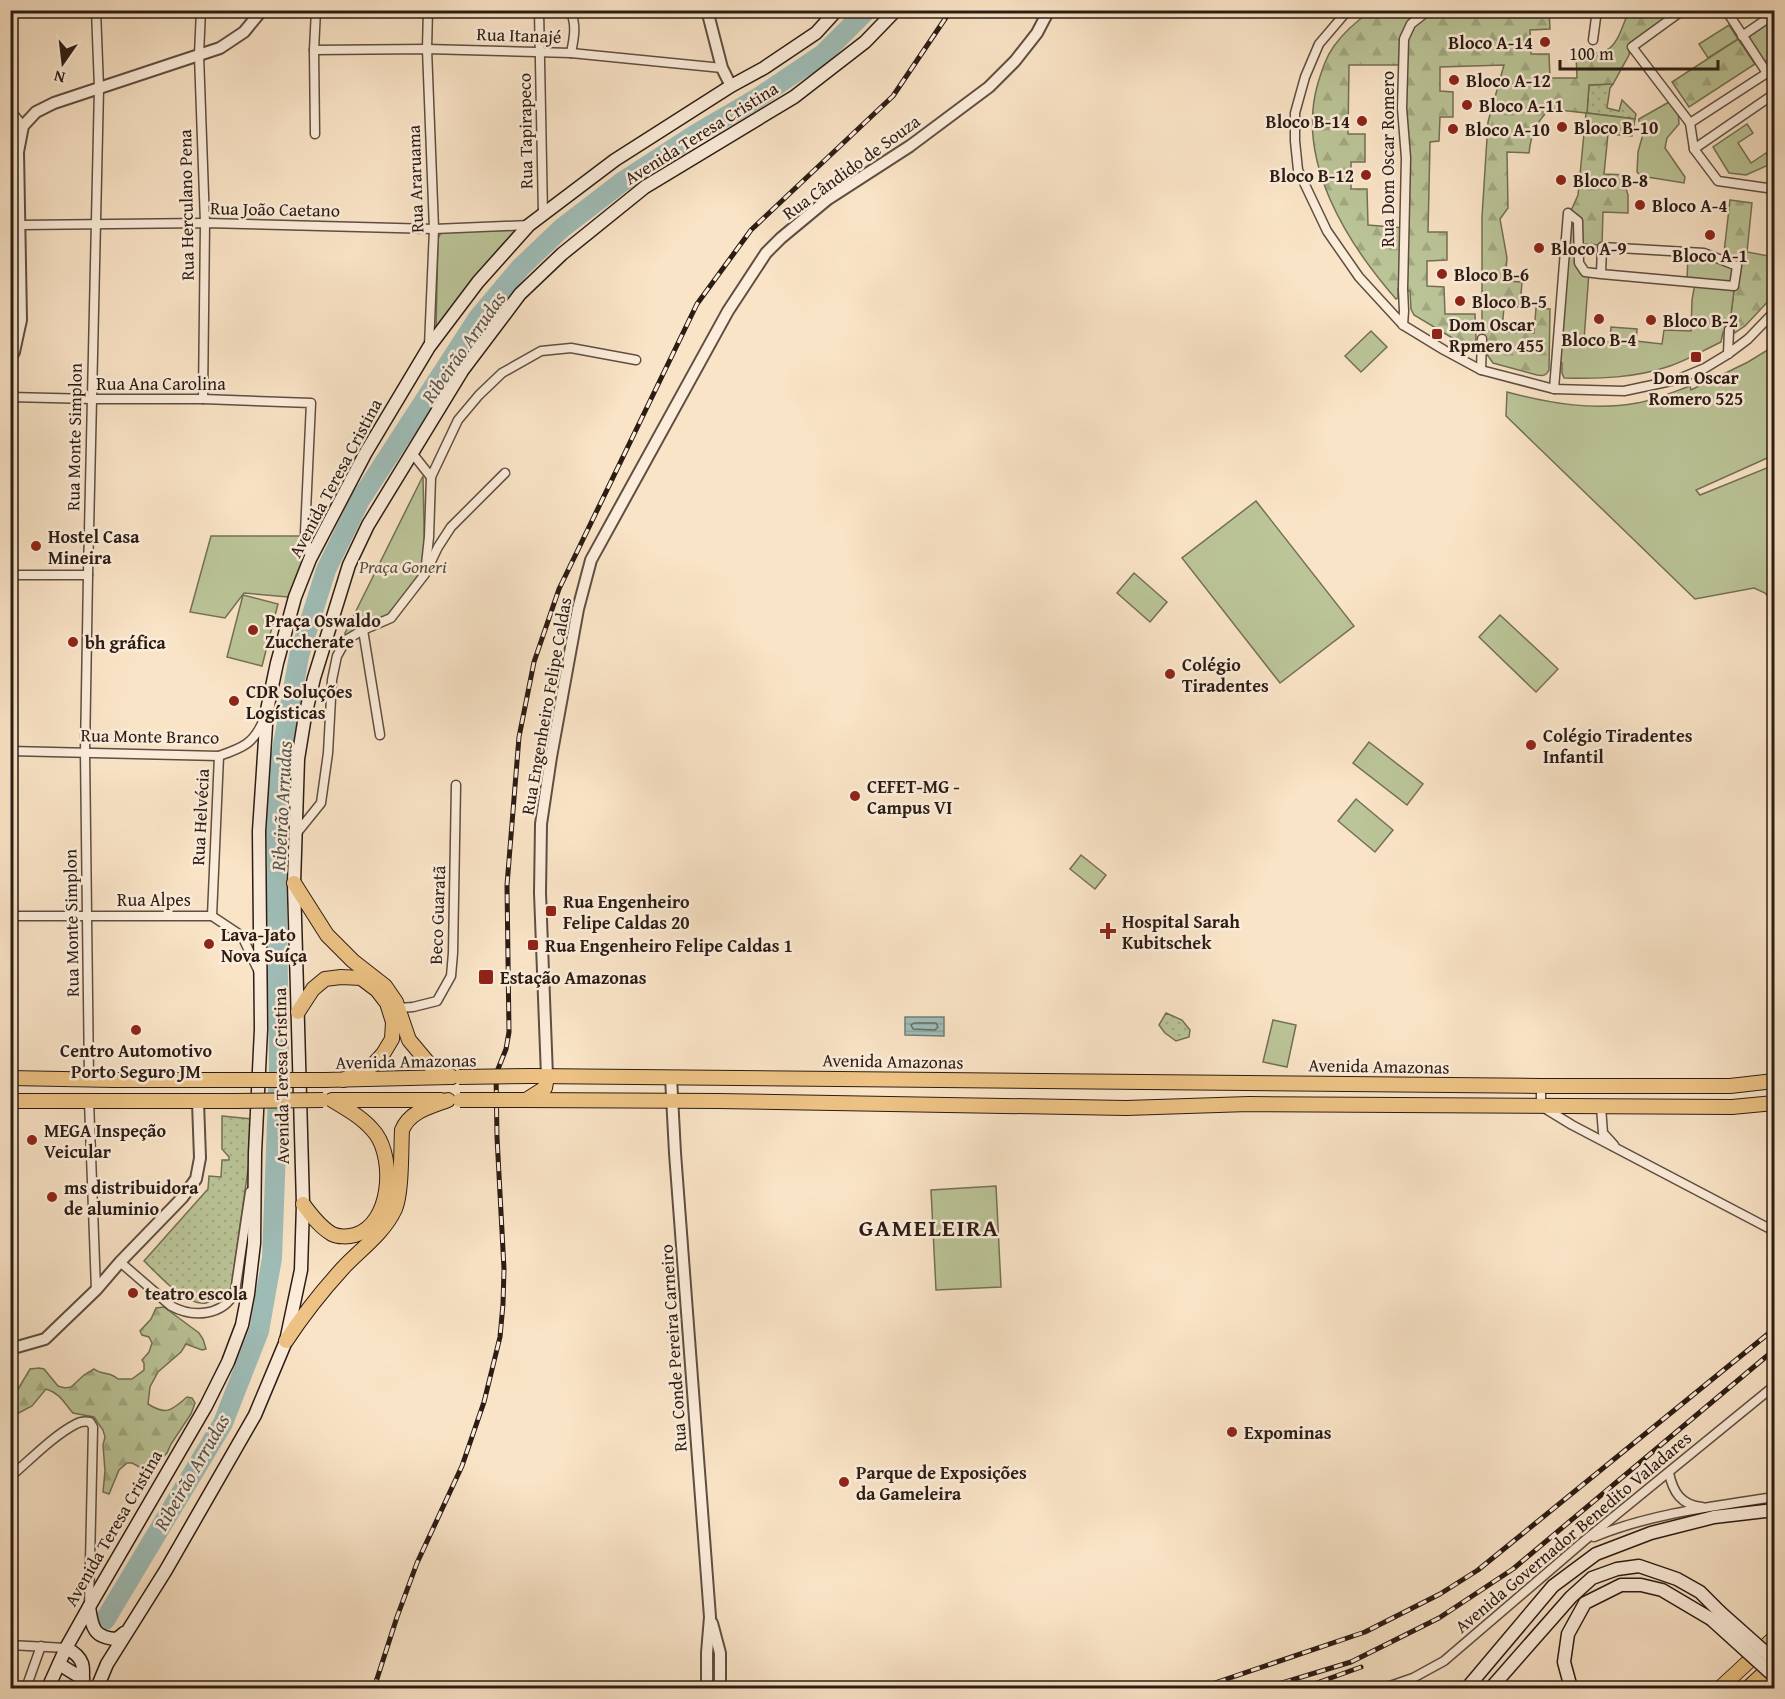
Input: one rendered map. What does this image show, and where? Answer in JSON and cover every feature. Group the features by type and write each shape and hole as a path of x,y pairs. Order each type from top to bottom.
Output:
{"main road":[{"name":"Avenida Teresa Cristina","path":"48,1689 88,1607 206,1406 228,1362 238,1335 248,1294 254,1243 255,1153 261,1029 258,831 267,710 292,608 310,559 364,454 429,347 478,282 529,225 615,160 731,86 764,68 816,33 837,10"},
{"name":"Avenida Teresa Cristina","path":"97,1689 106,1664 166,1570 255,1415 286,1341 301,1270 303,1204 294,883 298,759 314,678 334,610 349,566 368,525 462,371 520,294 562,254 645,187 794,97 865,42 896,10"},
{"path":"294,883 327,935 353,961 385,986 396,1002 409,1040 430,1065 455,1077"},
{"path":"298,1012 313,989 325,979 341,977 361,978 387,1003 393,1022 392,1039 373,1065 343,1080"},
{"name":"Avenida Amazonas","path":"10,1078 343,1080 547,1076 1541,1086 1730,1086 1774,1081"},
{"path":"525,1100 545,1088 547,1076"},
{"path":"303,1204 322,1227 334,1235 351,1237 366,1230 381,1210 385,1199 387,1169 384,1152 377,1136 359,1116 327,1100"},
{"path":"286,1341 308,1308 344,1267 370,1242 388,1221 396,1207 402,1130 406,1121 416,1113 454,1100"},
{"path":"10,1101 672,1100 1126,1108 1249,1104 1732,1107 1774,1103"},
{"path":"1467,1689 1553,1586 1596,1554 1651,1533 1714,1517 1771,1511"},
{"path":"1491,1689 1571,1597 1592,1578 1617,1569 1640,1566 1677,1579 1700,1592 1715,1615 1774,1676"},
{"path":"1571,1689 1563,1662 1568,1634 1585,1603 1621,1585 1641,1584 1662,1590 1715,1615 1774,1662 1748,1689"},
{"path":"88,1607 96,1634 106,1639 117,1639 128,1629"},
{"path":"1720,1689 1774,1638"},
{"path":"66,1648 77,1654 83,1665 82,1684"},
{"path":"59,1664 82,1684"}],"street":[{"name":"Rua Monte Simplon","path":"89,1079 85,752 99,88 96,10"},
{"name":"Rua Herculano Pena","path":"201,10 199,55 205,223 202,399"},
{"path":"10,358 14,352 21,320 18,152 23,126 36,112 54,103 220,48 244,32 262,10"},
{"path":"315,134 316,10"},
{"name":"Rua Araruama","path":"428,10 427,49 434,229 429,347"},
{"name":"Rua Tapirapeco","path":"538,10 543,215"},
{"path":"570,10 574,20 571,53"},
{"path":"707,10 722,68 731,86"},
{"name":"Rua Cândido de Souza","path":"695,370 744,285 766,253 828,199 910,146 989,87 1015,61 1036,33 1049,10"},
{"path":"1348,10 1319,44 1305,77 1295,113 1298,170 1327,231 1359,277 1402,325 1481,370 1554,389 1624,391 1676,380 1705,368 1748,339 1774,312"},
{"name":"Rua Dom Oscar Romero","path":"1402,325 1406,158 1402,101 1404,39 1411,24 1425,13 1436,10"},
{"path":"1593,40 1597,10"},
{"path":"1683,10 1632,47 1690,123 1694,148 1718,181 1774,189"},
{"path":"1690,123 1767,73 1726,10"},
{"path":"1742,36 1774,14"},
{"name":"Rua Itanajé","path":"314,50 427,49 571,53 722,68"},
{"path":"1694,148 1774,94"},
{"path":"10,110 23,126"},
{"path":"1554,389 1568,213 1578,221 1579,263 1585,272 1601,274 1734,286 1737,266 1704,253 1602,247 1601,274"},
{"name":"Rua João Caetano","path":"20,225 205,223 434,229 529,225"},
{"path":"1728,354 1729,330"},
{"path":"1481,370 1482,339"},
{"path":"425,574 431,477 458,420 479,396 502,373 542,351 571,348 636,360"},
{"name":"Rua Engenheiro Felipe Caldas","path":"547,1076 540,893 541,824 550,757 578,609 591,560 695,370"},
{"name":"Rua Ana Carolina","path":"10,398 202,399 310,403 305,533 310,559"},
{"path":"412,453 431,477"},
{"path":"295,836 321,803 328,753 332,680 337,656 346,640 391,618 425,574 451,527 505,473"},
{"path":"10,575 87,575"},
{"path":"363,630 380,735"},
{"name":"Rua Monte Branco","path":"10,751 219,756 247,744 256,735 267,710"},
{"name":"Rua Helvécia","path":"212,916 219,756"},
{"name":"Beco Guaratã","path":"398,1008 437,1001 451,976 456,785"},
{"name":"Rua Alpes","path":"10,916 212,916 242,936 262,981"},
{"name":"Rua Conde Pereira Carneiro","path":"671,1077 710,1617 707,1689"},
{"path":"1541,1086 1541,1106 1572,1125 1774,1231"},
{"path":"89,1101 96,1290"},
{"path":"10,1349 45,1339 96,1290 182,1198 196,1179 200,1158 198,1102"},
{"path":"1602,1107 1604,1133 1616,1148"},
{"path":"120,1262 179,1311 201,1314 224,1306 235,1292 255,1153"},
{"name":"Avenida Governador Benedito Valadares","path":"1384,1689 1413,1678 1444,1661 1584,1541 1774,1386"},
{"path":"10,1477 77,1423 90,1422 93,1427 88,1607"},
{"path":"1669,1473 1672,1487 1681,1499 1694,1506 1709,1507"},
{"path":"1584,1541 1620,1526 1709,1507 1774,1497"},
{"path":"1739,1502 1771,1511"},
{"name":"Rua Conde Pereira Carneiro","path":"710,1617 720,1653 720,1689"},
{"path":"10,1645 66,1648"},
{"path":"26,1689 41,1646"}],"green space":[{"path":"1371,11 1407,11 1411,24 1436,11 1549,11 1550,29 1530,30 1531,54 1549,54 1550,78 1577,78 1576,53 1600,53 1613,46 1629,11 1683,11 1630,46 1629,55 1613,84 1589,85 1587,113 1635,119 1632,136 1608,134 1604,174 1626,175 1628,213 1603,212 1602,245 1581,244 1570,213 1578,195 1586,113 1550,109 1535,129 1529,153 1507,152 1508,208 1500,219 1507,258 1505,281 1522,282 1520,307 1504,306 1502,332 1534,333 1536,308 1550,309 1549,370 1543,375 1493,363 1482,339 1482,217 1488,122 1504,65 1440,67 1440,91 1453,92 1453,117 1440,117 1439,141 1430,142 1428,232 1447,232 1447,260 1427,261 1427,286 1444,287 1445,314 1475,314 1474,351 1414,315 1411,309 1410,291 1398,289 1396,299 1360,253 1330,199 1320,171 1314,142 1313,112 1318,83 1326,59 1334,46 1356,22","holes":["1349,65 1403,65 1404,228 1368,225 1367,189 1351,189 1351,162 1365,162 1365,134 1348,134"]},
{"path":"1774,14 1774,56 1761,64 1742,36"},
{"path":"1729,25 1738,39 1708,58 1699,44"},
{"path":"1738,39 1755,64 1689,107 1672,82"},
{"path":"1613,84 1610,88 1607,108 1619,111 1622,100 1636,114 1635,119 1587,113 1589,85"},
{"path":"1669,102 1678,110 1679,124 1667,138 1665,148 1685,177 1684,183 1641,176 1637,172 1638,152 1645,127 1639,119"},
{"path":"1747,124 1753,133 1738,143 1751,163 1766,153 1773,163 1746,175 1729,173 1713,147"},
{"path":"1730,200 1752,203 1747,252 1774,257 1774,295 1745,326 1733,334 1734,330 1729,330 1737,267 1723,261"},
{"path":"1568,213 1579,221 1579,263 1589,272 1584,340 1610,342 1611,327 1637,329 1636,341 1662,344 1664,330 1691,331 1695,283 1687,282 1688,252 1737,266 1729,330 1723,332 1721,342 1677,364 1644,373 1604,378 1564,378 1562,363 1555,363"},
{"path":"516,230 474,278 436,329 440,234"},
{"path":"1371,331 1387,347 1361,372 1345,356"},
{"path":"1774,346 1774,455 1696,490 1700,495 1774,465 1774,604 1765,593 1754,588 1695,599 1506,416 1507,392 1571,405 1604,406 1637,403 1690,386 1691,390 1748,362"},
{"name":"Praça Goneri","path":"423,476 425,574 391,618 343,637"},
{"path":"1256,501 1354,626 1280,683 1182,558"},
{"name":"Praça Oswaldo Zuccherate","path":"211,536 304,536 308,557 288,597 244,593 225,618 190,612"},
{"path":"1134,573 1167,602 1150,622 1117,593"},
{"name":"Praça Oswaldo Zuccherate","path":"243,595 278,604 262,666 227,657"},
{"path":"1500,615 1558,669 1536,692 1479,637"},
{"path":"1369,742 1423,784 1407,805 1353,763"},
{"path":"1356,799 1393,830 1375,852 1338,821"},
{"path":"1081,855 1106,875 1095,889 1070,869"},
{"path":"1166,1013 1182,1020 1190,1030 1189,1037 1176,1041 1165,1033 1159,1025"},
{"path":"1273,1020 1296,1025 1287,1067 1263,1062"},
{"path":"222,1116 252,1119 250,1156 231,1288 213,1301 198,1303 181,1295 144,1261 208,1189 209,1176 221,1177 222,1160 229,1160 222,1149"},
{"path":"996,1186 1001,1287 936,1290 931,1190"},
{"path":"164,1307 199,1333 206,1349 202,1350 186,1344 181,1352 158,1372 150,1387 148,1404 160,1410 169,1410 187,1397 192,1398 195,1403 191,1414 167,1453 158,1462 153,1474 132,1463 127,1463 119,1470 109,1494 103,1492 105,1437 94,1417 73,1413 58,1396 46,1389 32,1406 15,1415 11,1413 12,1392 17,1391 30,1369 39,1368 44,1369 58,1386 65,1388 71,1387 94,1369 118,1379 132,1379 144,1370 142,1360 149,1352 152,1343 149,1337 142,1335 140,1331 151,1319 156,1308"}],"water":[{"path":"905,1017 944,1017 944,1036 905,1035"}],"waterway":[{"name":"Ribeirão Arrudas","path":"105,1620 223,1423 259,1331 272,1258 279,1068 276,826 280,761 299,656 326,570 360,500 478,318 520,268 562,228 622,182 696,134 756,99 823,54 867,10"}],"railway":[{"path":"374,1688 417,1563 462,1466 484,1402 500,1337 504,1269 496,1074 506,1049 509,1032 507,885 519,737 534,662 559,589 697,304 751,230 893,96 951,10"},
{"path":"1200,1688 1365,1632 1440,1594 1478,1570 1774,1329"},
{"path":"1265,1688 1351,1662 1439,1618 1513,1569 1774,1350"},
{"path":"1303,1688 1361,1667"}],"place":[{"name":"Bloco A-14","path":"1545,42"},
{"name":"Bloco A-12","path":"1454,80"},
{"name":"Bloco A-11","path":"1467,105"},
{"name":"Bloco B-14","path":"1362,121"},
{"name":"Bloco B-10","path":"1562,127"},
{"name":"Bloco A-10","path":"1453,129"},
{"name":"Bloco B-12","path":"1366,175"},
{"name":"Bloco B-8","path":"1561,180"},
{"name":"Bloco A-4","path":"1640,205"},
{"name":"Bloco A-1","path":"1710,235"},
{"name":"Bloco A-9","path":"1539,248"},
{"name":"Bloco B-6","path":"1442,274"},
{"name":"Bloco B-5","path":"1460,301"},
{"name":"Bloco B-4","path":"1599,319"},
{"name":"Bloco B-2","path":"1651,320"},
{"name":"Dom Oscar Rpmero 455","path":"1437,334"},
{"name":"Dom Oscar Romero 525","path":"1696,357"},
{"name":"Hostel Casa Mineira","path":"36,546"},
{"name":"Praça Oswaldo Zuccherate","path":"253,630"},
{"name":"bh gráfica","path":"73,642"},
{"name":"Colégio Tiradentes","path":"1170,674"},
{"name":"CDR Soluções Logísticas","path":"234,701"},
{"name":"Colégio Tiradentes Infantil","path":"1531,745"},
{"name":"CEFET-MG - Campus VI","path":"855,796"},
{"name":"Rua Engenheiro Felipe Caldas 20","path":"551,911"},
{"name":"Hospital Sarah Kubitschek","path":"1108,931"},
{"name":"Lava-Jato Nova Suíça","path":"209,944"},
{"name":"Rua Engenheiro Felipe Caldas 1","path":"533,945"},
{"name":"Estação Amazonas","path":"486,977"},
{"name":"Centro Automotivo Porto Seguro JM","path":"136,1030"},
{"name":"MEGA Inspeção Veicular","path":"32,1140"},
{"name":"ms distribuidora de aluminio","path":"52,1197"},
{"name":"teatro escola","path":"133,1293"},
{"name":"Expominas","path":"1232,1432"},
{"name":"Parque de Exposições da Gameleira","path":"844,1482"}],"district":[{"name":"GAMELEIRA","path":"929,1227"}]}
